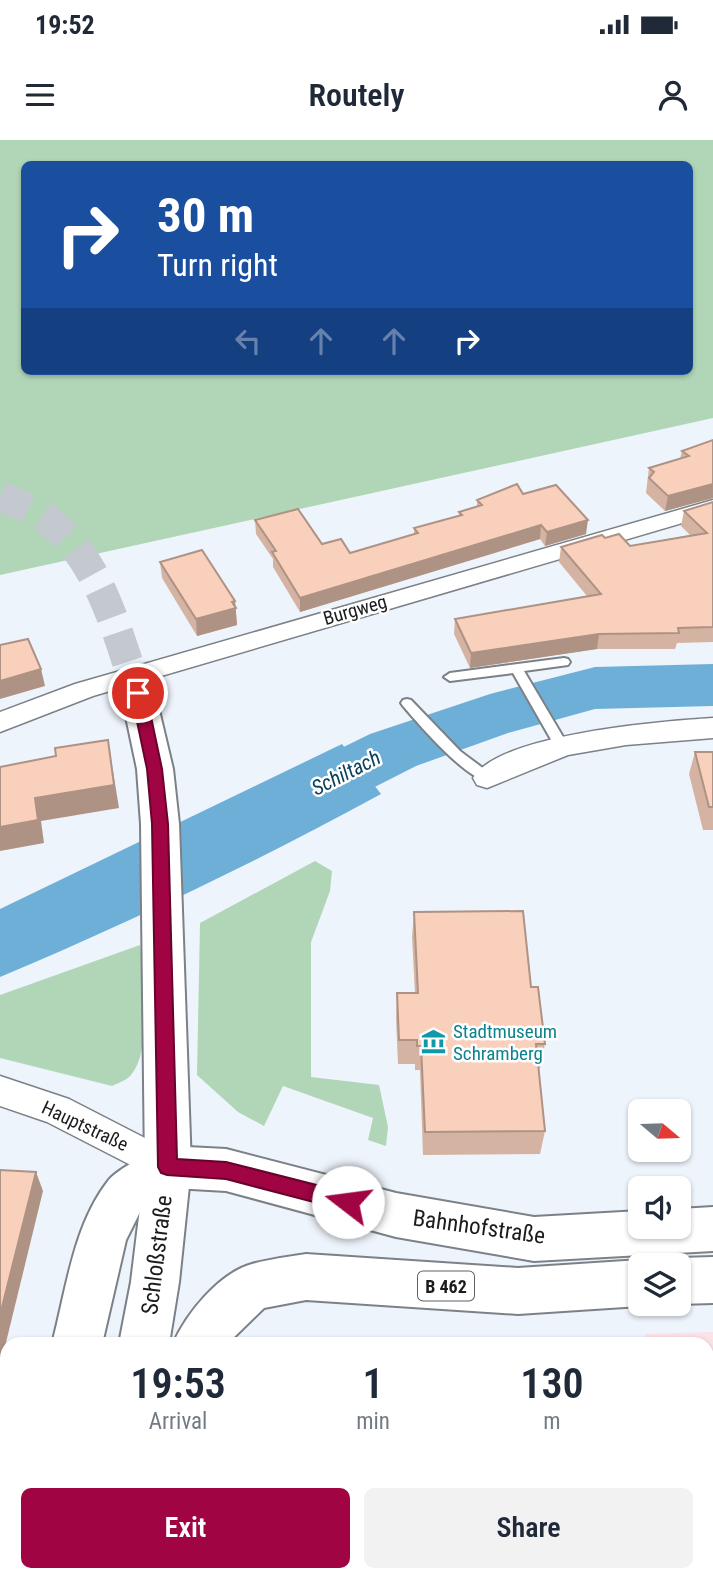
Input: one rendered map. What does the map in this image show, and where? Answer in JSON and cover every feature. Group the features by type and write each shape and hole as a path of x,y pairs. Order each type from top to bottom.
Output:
{"main road":[{"name":"Schloßstraße","path":"138,693 155,769 160,824 167,1167 155,1282 145,1337"},
{"name":"Bahnhofstraße","path":"167,1167 226,1170 397,1215 534,1239 713,1229"},
{"path":"79,1337 103,1236 125,1195 167,1167"},
{"name":"B 462","path":"202,1337 252,1287 306,1277 518,1291 628,1284"},
{"path":"691,1281 713,1280"}],"street":[{"name":"Burgweg","path":"0,722 84,690 713,508"},
{"path":"487,778 558,741 644,731 713,728"},
{"name":"Hauptstraße","path":"0,1091 57,1110 167,1167"}],"lane":[{"path":"450,677 564,662"},
{"path":"517,670 558,741"},
{"path":"407,703 455,754 487,778"}],"shaded area":[{"path":"713,1332 713,1337 646,1337 645,1334"}],"green space":[{"path":"0,140 713,140 713,418 0,575"},
{"path":"315,861 332,871 330,891 311,942 311,1077 379,1085 388,1127 386,1146 368,1140 373,1118 283,1086 264,1126 238,1112 197,1075 200,923"},
{"path":"140,945 144,1032 138,1064 129,1077 112,1086 0,1058 0,995"}],"water":[{"path":"342,744 381,794 193,890 0,977 0,909"}],"building":[{"path":"713,440 713,484 668,496 649,478 654,472 649,468 689,456 682,451"},
{"path":"517,484 523,494 556,485 588,520 547,532 541,525 300,598 272,552 276,551 255,520 298,509 322,544 341,539 350,553 418,533 414,528 462,515 459,512 482,505 477,500"},
{"path":"713,502 713,627 678,628 679,633 599,634 471,653 455,619 601,594 561,547 602,535 605,538 619,534 630,546 707,533 684,511"},
{"path":"202,550 235,601 232,602 236,608 196,619 160,562"},
{"path":"28,639 41,669 0,681 0,645"},
{"path":"108,740 114,785 35,798 38,820 0,827 0,767 56,756 55,748"},
{"path":"695,752 713,752 713,807 709,807"},
{"path":"523,911 531,987 538,987 545,1044 536,1044 545,1131 425,1132 421,1046 417,1046 417,1040 399,1040 397,993 418,993 414,912"},
{"path":"0,1170 36,1172 0,1315"}],"waterway":[{"name":"Schiltach","path":"277,808 393,750 490,716 595,688 713,685"}],"tunnel":[{"path":"0,496 44,517 64,534 80,553 114,621 138,693"}],"place":[{"name":"Stadtmuseum Schramberg","path":"433,1042"}],"route":[{"path":"138,693 155,769 160,824 167,1167 226,1170 348,1202"}]}
